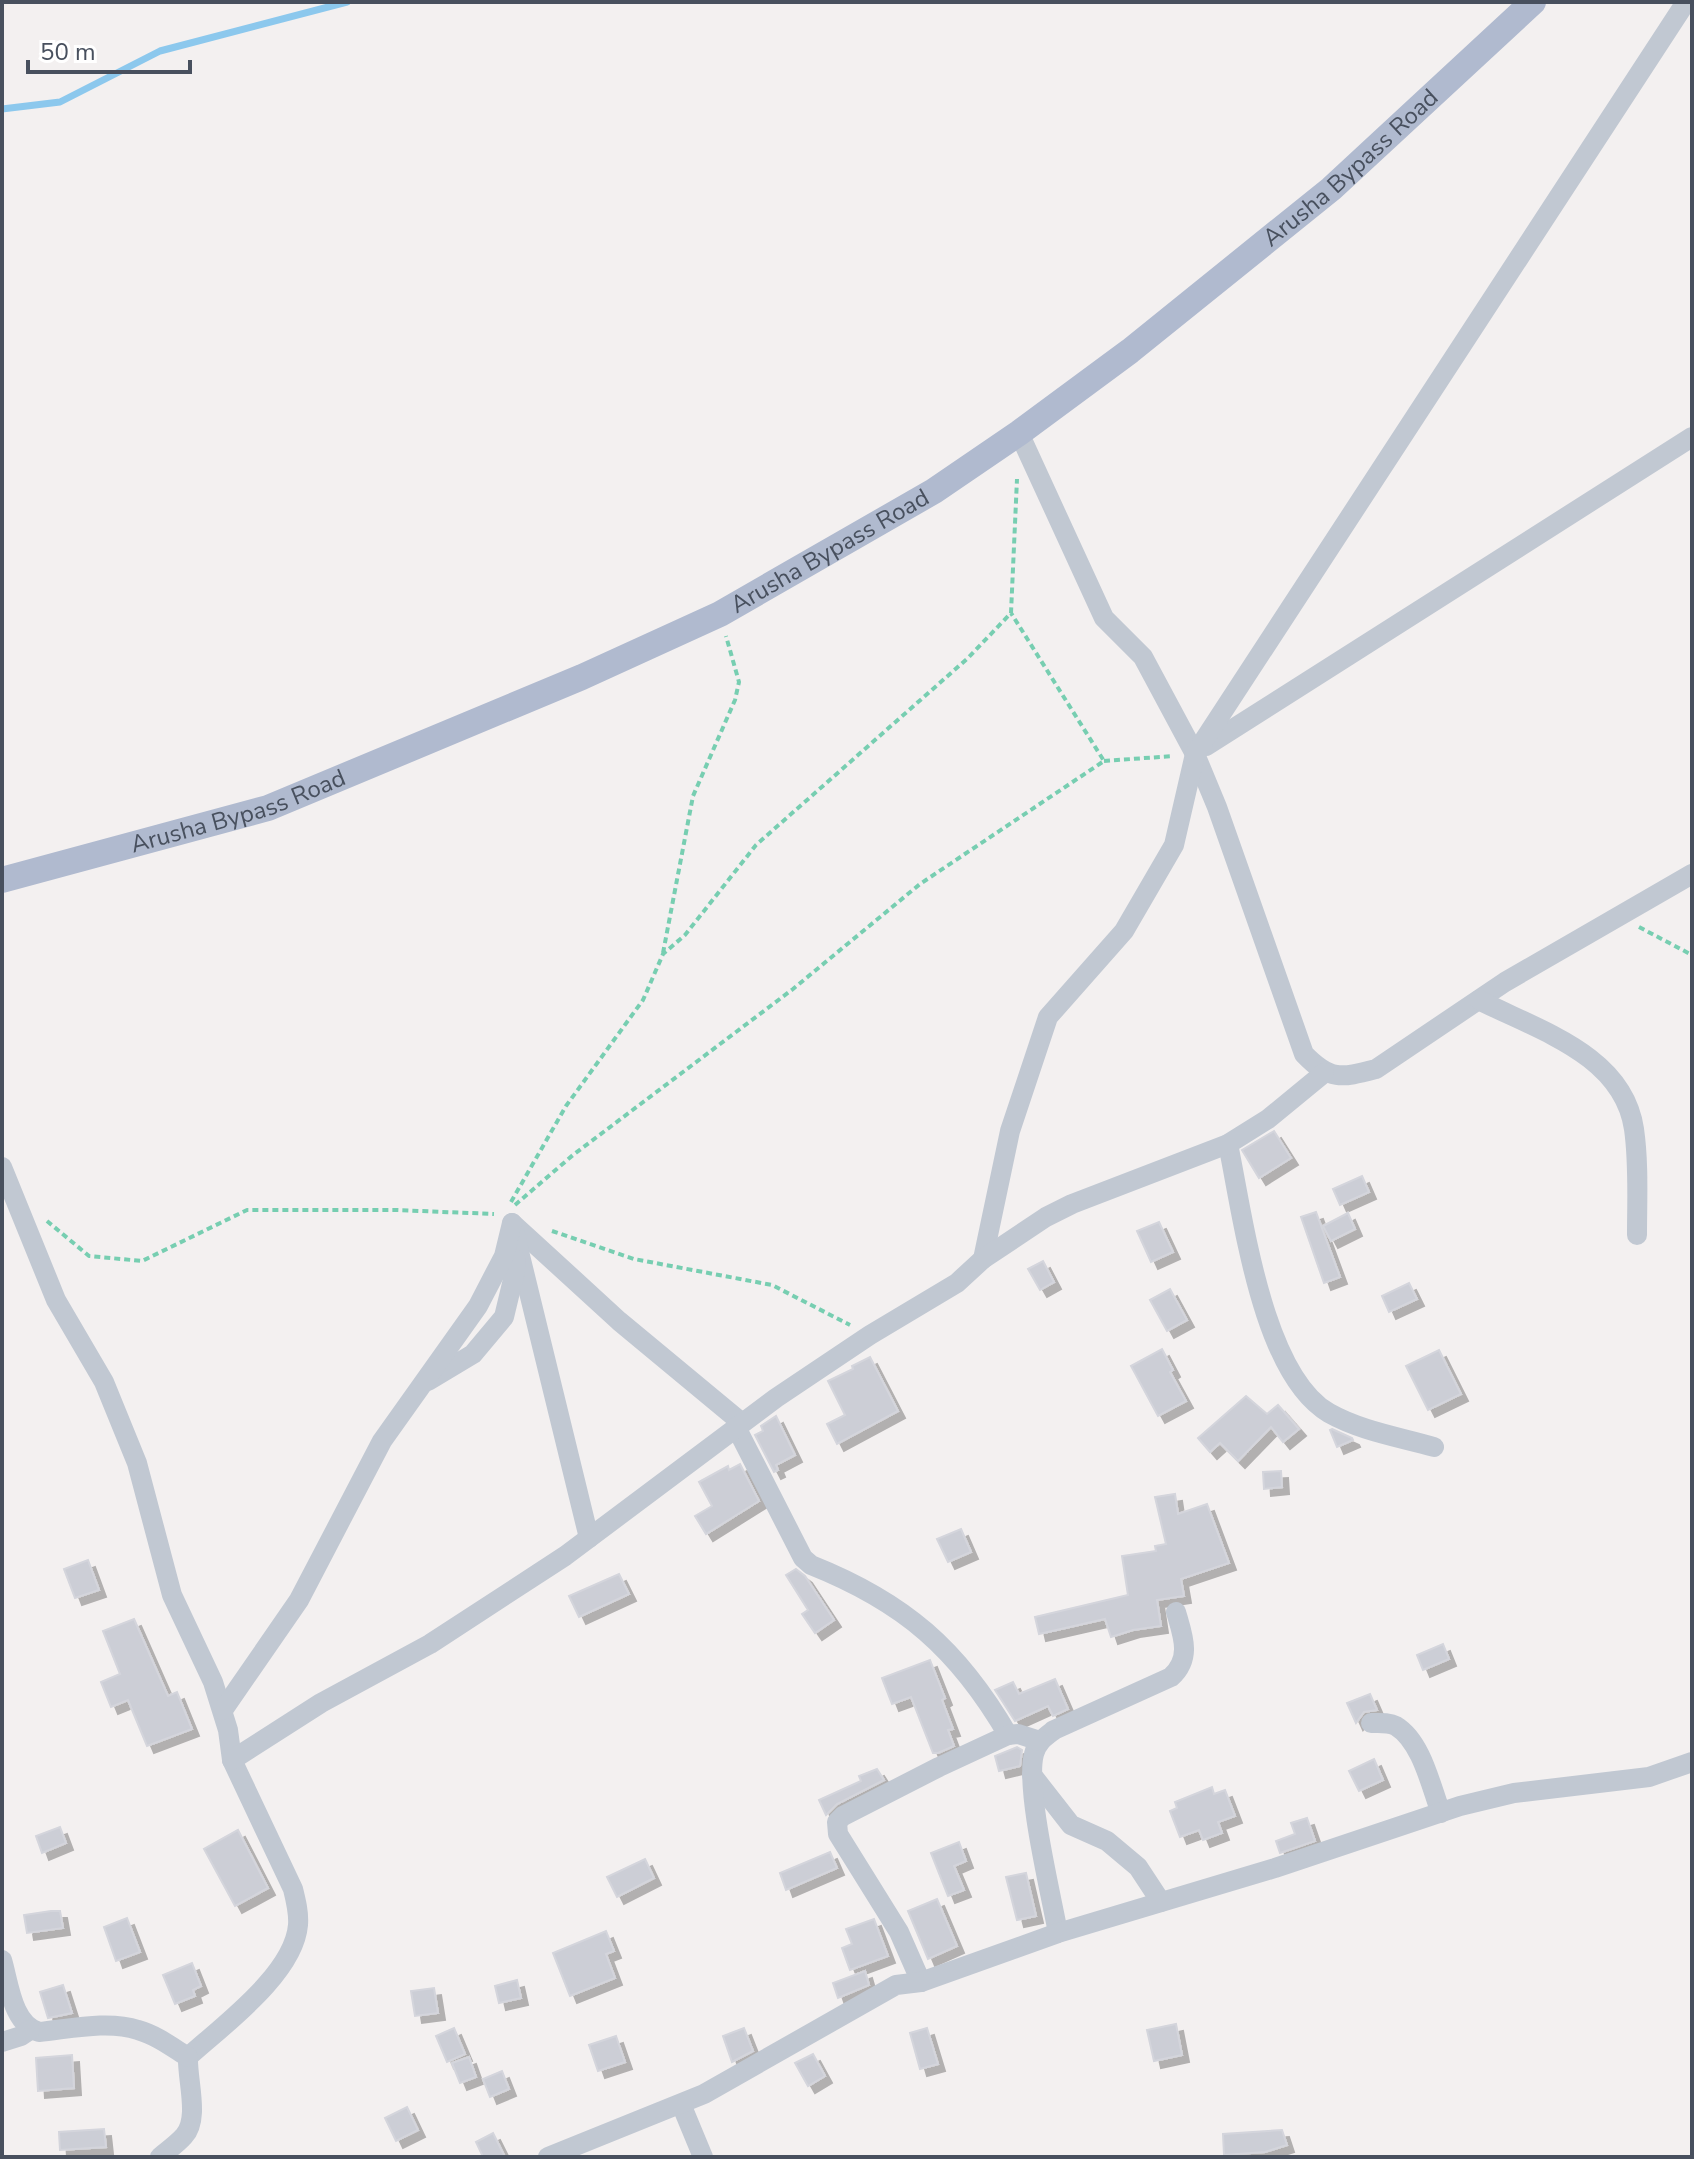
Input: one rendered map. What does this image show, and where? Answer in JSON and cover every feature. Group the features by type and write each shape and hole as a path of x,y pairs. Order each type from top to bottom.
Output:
{"main road":[{"name":"Arusha Bypass Road","path":"2,880 268,808 582,677 720,614 934,491 1130,351 1331,189 1533,2"}],"street":[{"path":"983,1259 1010,1131 1048,1017 1124,931 1174,845 1195,754 1686,2"},
{"path":"1019,433 1104,618 1143,657 1195,754 1217,807 1304,1054 1324,1073 1353,1075 1376,1069 1479,1000 1692,874"},
{"path":"1195,754 1276,699 1444,597 1692,437"},
{"path":"1479,1000 1584,1054 1606,1071 1622,1095 1634,1128 1637,1235"},
{"path":"232,1760 321,1703 430,1644 589,1538 739,1425 870,1335 957,1283 983,1259 1046,1217 1228,1144 1268,1119 1324,1073"},
{"path":"1228,1144 1269,1323 1281,1353 1296,1378 1327,1412 1358,1426 1434,1447"},
{"path":"2,1167 56,1300 104,1382 137,1463 172,1595 213,1682 223,1710 232,1760 293,1889 298,1906 298,1927 290,1953 264,1986 188,2057 187,2079 194,2113 187,2134 160,2157"},
{"path":"223,1710 299,1600 382,1441 478,1306 504,1256 508,1219"},
{"path":"508,1219 739,1425 803,1558 811,1565 878,1596 909,1617 947,1650 973,1680 1008,1735"},
{"path":"508,1219 589,1538"},
{"path":"1058,1933 1032,1775 1034,1755 1040,1741 1054,1730 1171,1677 1180,1669 1185,1657 1185,1644 1176,1612"},
{"path":"1371,1723 1384,1722 1397,1726 1411,1740 1441,1813"},
{"path":"921,1982 899,1932 838,1834 837,1822 913,1780 1008,1735 1018,1734 1040,1741"},
{"path":"548,2157 704,2094 896,1985 921,1982 1058,1933 1496,1797 1649,1777 1692,1762"},
{"path":"1032,1775 1071,1825 1107,1841 1138,1867 1161,1902"},
{"path":"2,1960 18,2013 30,2030 127,2027 154,2037 188,2057"},
{"path":"2,2042 30,2030"},
{"path":"681,2104 703,2157"}],"path":[{"path":"1017,478 1011,613 1104,761"},
{"path":"663,954 685,935 756,845 968,658 1011,613"},
{"path":"508,1219 566,1106 643,1000 663,954 693,796 735,700 739,682 720,614"},
{"path":"39,1214 89,1256 142,1261 247,1210 396,1210 508,1219 573,1155 793,989 920,884 1104,761 1195,754"},
{"path":"1620,915 1692,955"},
{"path":"547,1229 634,1259 772,1285 870,1335"}],"building":[{"path":"1274,1131 1291,1158 1259,1178 1242,1150"},
{"path":"1362,1176 1369,1192 1340,1205 1333,1189"},
{"path":"1316,1212 1340,1277 1324,1283 1301,1217"},
{"path":"1348,1213 1355,1229 1331,1241 1323,1226"},
{"path":"1159,1222 1173,1252 1151,1262 1137,1231"},
{"path":"1043,1261 1054,1282 1040,1290 1028,1269"},
{"path":"1409,1283 1417,1299 1389,1312 1382,1296"},
{"path":"1170,1289 1187,1320 1167,1331 1150,1300"},
{"path":"1162,1349 1186,1401 1158,1416 1131,1366"},
{"path":"1439,1350 1461,1394 1428,1410 1406,1366"},
{"path":"870,1357 898,1411 837,1444 827,1424 845,1415 828,1381"},
{"path":"1246,1396 1267,1414 1278,1405 1299,1429 1283,1442 1271,1427 1238,1461 1220,1443 1210,1452 1198,1438"},
{"path":"776,1416 795,1455 776,1465 778,1470 774,1472 755,1435 763,1431 761,1426"},
{"path":"1332,1429 1352,1438 1353,1440 1337,1447"},
{"path":"740,1464 759,1501 706,1534 695,1516 712,1506 699,1482 728,1466 729,1470"},
{"path":"1281,1471 1282,1487 1264,1489 1263,1472"},
{"path":"1175,1494 1178,1514 1207,1504 1229,1563 1181,1579 1184,1596 1157,1600 1161,1626 1111,1637 1105,1619 1039,1634 1035,1617 1128,1595 1122,1556 1156,1551 1155,1546 1166,1544 1155,1497"},
{"path":"961,1529 971,1552 948,1562 937,1539"},
{"path":"88,1560 99,1590 75,1598 64,1569"},
{"path":"796,1569 805,1576 834,1620 815,1633 802,1614 808,1610 786,1575"},
{"path":"619,1574 629,1594 579,1617 569,1596"},
{"path":"134,1619 168,1696 177,1692 192,1729 147,1746 128,1700 111,1707 101,1682 120,1674 103,1631"},
{"path":"1443,1644 1449,1659 1423,1670 1417,1655"},
{"path":"930,1660 953,1729 948,1730 954,1746 938,1753 933,1753 911,1697 892,1704 882,1678"},
{"path":"1055,1679 1068,1709 1053,1716 1048,1706 1015,1721 995,1690 1013,1682 1019,1694"},
{"path":"1370,1694 1377,1710 1364,1712 1356,1723 1347,1703"},
{"path":"1017,1747 1022,1750 1020,1766 999,1771 995,1756"},
{"path":"1374,1759 1383,1780 1359,1791 1349,1771"},
{"path":"877,1769 884,1780 837,1804 826,1815 819,1800 861,1781 859,1776"},
{"path":"1212,1787 1214,1794 1225,1790 1235,1816 1218,1822 1222,1833 1203,1840 1199,1830 1180,1837 1170,1811 1177,1808 1175,1802"},
{"path":"1307,1818 1315,1841 1280,1853 1276,1841 1295,1834 1291,1823"},
{"path":"60,1827 66,1843 42,1853 36,1836"},
{"path":"238,1830 268,1888 235,1906 204,1849"},
{"path":"959,1842 966,1861 954,1866 964,1890 948,1896 931,1853"},
{"path":"830,1852 837,1868 786,1890 780,1873"},
{"path":"645,1859 654,1878 617,1897 607,1877"},
{"path":"1026,1873 1036,1916 1017,1920 1006,1877"},
{"path":"937,1899 957,1946 928,1959 908,1911"},
{"path":"60,1911 63,1928 27,1933 24,1915"},
{"path":"127,1918 140,1952 116,1961 104,1927"},
{"path":"874,1919 888,1956 850,1970 842,1948 852,1944 846,1929"},
{"path":"606,1931 614,1951 606,1954 615,1978 570,1996 553,1953"},
{"path":"192,1963 201,1986 193,1990 195,1996 175,2004 163,1975"},
{"path":"865,1971 869,1985 838,1998 833,1983"},
{"path":"517,1980 521,1998 499,2003 495,1986"},
{"path":"63,1985 72,2013 48,2018 40,1992"},
{"path":"434,1988 438,2013 415,2016 411,1991"},
{"path":"1176,2024 1182,2055 1154,2061 1147,2030"},
{"path":"454,2028 465,2054 447,2062 436,2036"},
{"path":"744,2028 753,2051 732,2062 723,2036"},
{"path":"927,2028 938,2064 920,2069 910,2033"},
{"path":"616,2036 625,2062 598,2071 589,2045"},
{"path":"813,2054 825,2076 808,2086 795,2063"},
{"path":"72,2055 74,2088 38,2091 36,2058"},
{"path":"469,2057 476,2077 460,2083 452,2063"},
{"path":"502,2071 509,2089 490,2097 483,2079"},
{"path":"407,2107 418,2130 396,2141 385,2118"},
{"path":"104,2129 106,2147 60,2150 59,2132"},
{"path":"1282,2130 1287,2145 1265,2152 1224,2155 1223,2134"},
{"path":"493,2133 505,2157 483,2157 476,2142"}],"waterway":[{"path":"2,109 60,102 160,51 347,2"}]}
